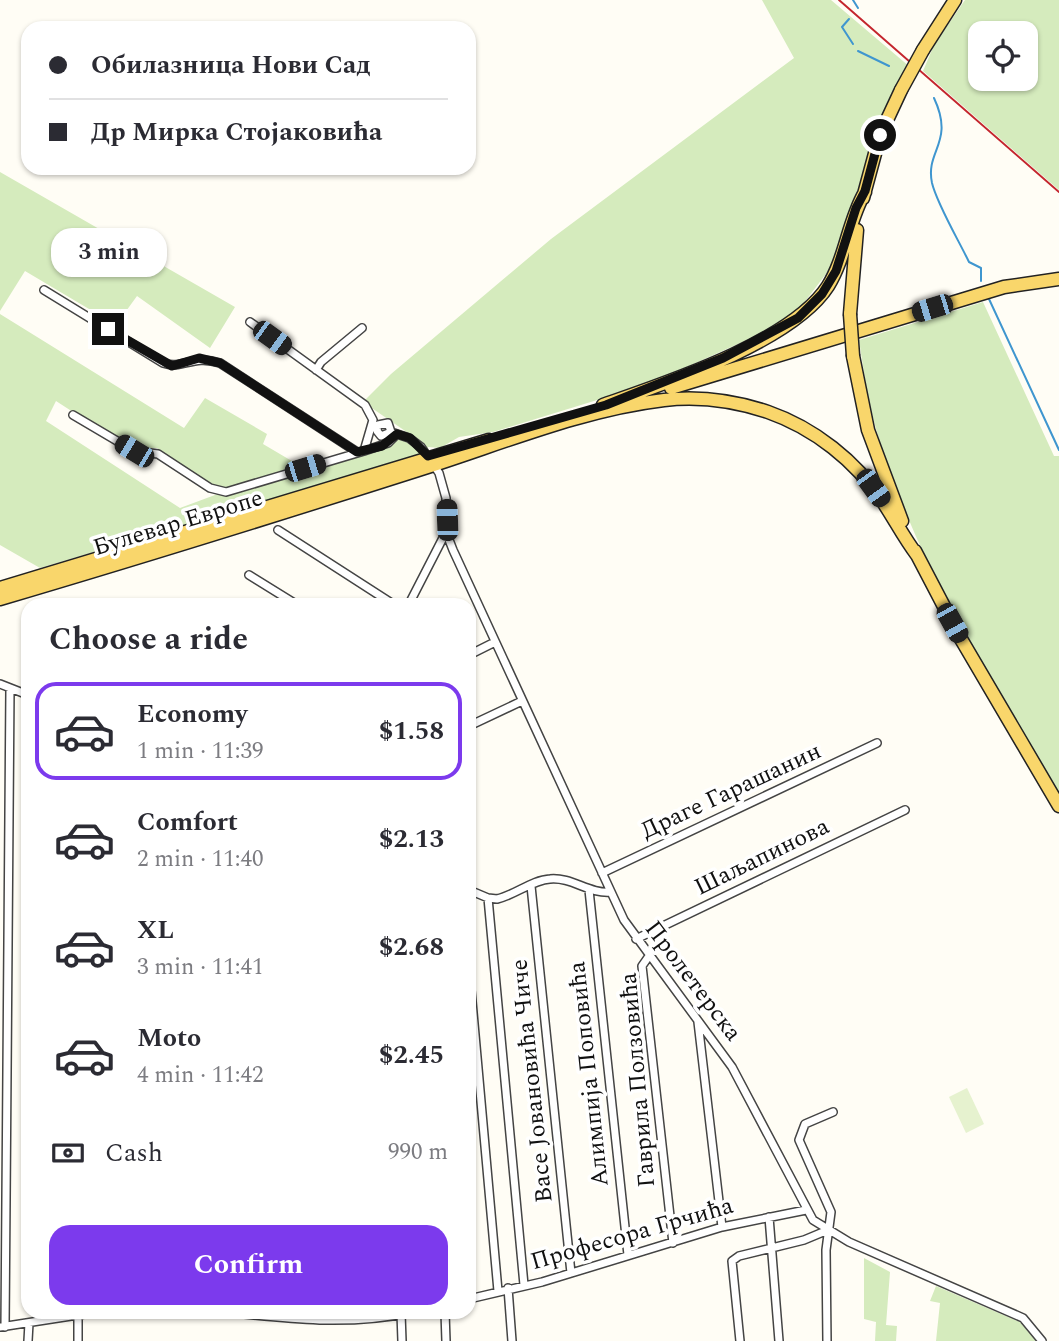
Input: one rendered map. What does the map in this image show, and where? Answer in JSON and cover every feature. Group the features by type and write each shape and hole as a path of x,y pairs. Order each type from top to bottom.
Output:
{"main road":[{"path":"955,0 923,50 880,135 855,237 850,314 853,356 871,440 917,555 961,639 1059,806"},
{"path":"607,408 723,358 798,318 815,303 833,277 856,208 865,191"},
{"path":"607,408 1004,287 1059,279"},
{"path":"607,408 662,401 708,400 765,411 797,425 827,443 864,477 917,555"},
{"name":"Булевар Европе","path":"0,587 607,408"},
{"name":"Булевар Европе","path":"0,599 193,542 430,461"}],"street":[{"path":"44,290 163,363 172,366 199,358 220,363 360,451"},
{"path":"250,323 353,394 365,405 376,422"},
{"path":"316,370 321,362 362,328"},
{"path":"72,415 134,451 158,454 210,488 226,492 388,443 394,433"},
{"path":"360,451 376,422"},
{"path":"376,422 388,423 394,433 410,438 430,461"},
{"name":"Пролетерска","path":"430,461 443,484 446,532 475,598"},
{"path":"278,530 384,598"},
{"path":"412,598 446,532"},
{"path":"249,575 286,598"},
{"name":"Пролетерска","path":"476,599 602,873 636,939 732,1066 806,1210 828,1230 1023,1318 1042,1341"},
{"path":"476,652 495,642"},
{"path":"0,684 21,692"},
{"path":"10,688 3,1327 48,1319"},
{"path":"476,723 522,701"},
{"name":"Драге Гарашанин","path":"602,873 877,743"},
{"name":"Шаљапинова","path":"636,939 905,810"},
{"path":"476,893 488,898 506,897 552,878 568,880 589,890 611,892"},
{"name":"Васе Јовановића Чиче","path":"531,886 571,1273"},
{"name":"Алимпија Поповића","path":"589,890 628,1255"},
{"path":"488,898 524,1285"},
{"name":"Гаврила Ползовића","path":"649,956 642,966 673,1244"},
{"path":"697,1020 722,1227"},
{"path":"476,1046 498,1291"},
{"path":"827,1341 828,1230 831,1212 799,1140 805,1124 833,1112"},
{"name":"Професора Грчића","path":"476,1297 673,1244 722,1227 806,1210"},
{"path":"769,1217 779,1341"},
{"path":"740,1341 732,1261 739,1256 772,1249 828,1230"},
{"path":"508,1288 512,1341"},
{"path":"77,1319 78,1341"},
{"path":"400,1319 402,1341"},
{"path":"445,1319 446,1341"},
{"path":"28,1341 29,1323"}],"green space":[{"path":"762,0 831,0 910,67 829,270 800,308 771,329 649,384 493,432 459,437 440,448 428,447 424,454 40,568 0,545 0,314 184,428 205,398 267,434 263,444 302,467 411,435 363,402 391,374 551,239 794,58","holes":["56,401 130,449 157,448 223,492 180,508 46,421"]},
{"path":"965,0 1059,0 1059,190 923,71 934,45"},
{"path":"0,172 235,307 210,348 137,296 116,325 25,271 0,311"},
{"path":"983,302 1054,456 1059,456 1059,795 959,622 914,532 879,439 859,340"},
{"path":"967,1088 984,1124 966,1133 949,1097"},
{"path":"864,1258 890,1272 886,1325 897,1326 896,1341 875,1341 876,1322 864,1319"},
{"path":"936,1286 1020,1322 1036,1341 936,1341 940,1303 930,1301"}],"waterway":[{"path":"853,0 858,8"},
{"path":"849,19 842,27 853,44"},
{"path":"858,51 889,66"},
{"path":"934,98 942,126 932,162 932,183 943,212 969,262 981,268 981,281"},
{"path":"989,299 1059,450"}],"railway":[{"path":"839,0 1059,192"}],"route":[{"path":"108,329 172,366 199,358 220,363 357,452 382,446 393,440 397,434 410,438 428,456 606,405 723,358 798,318 815,303 836,271 856,208 865,191 880,135"}]}
